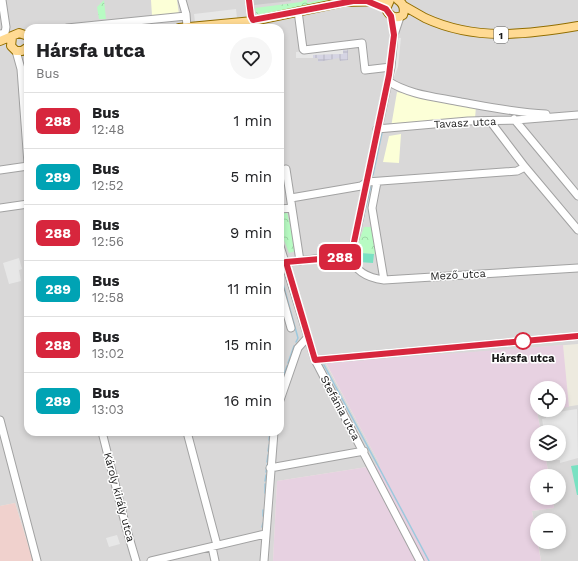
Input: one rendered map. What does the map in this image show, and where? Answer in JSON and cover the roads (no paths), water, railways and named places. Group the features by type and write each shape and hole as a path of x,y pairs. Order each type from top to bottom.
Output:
{"main road":[{"name":"1","path":"255,24 298,12 344,2 367,1 389,6 401,16 425,18"},
{"name":"1","path":"401,3 401,16"},
{"name":"1","path":"401,3 425,18 461,30 492,35 527,34 578,26"},
{"path":"0,41 6,35 19,33 24,36"},
{"path":"6,35 14,49"},
{"path":"0,47 24,49"}],"street":[{"path":"2,0 6,35"},
{"path":"182,0 186,16 184,24"},
{"path":"249,0 251,16 255,24"},
{"path":"389,6 394,35"},
{"path":"298,12 304,50 362,43 364,67 366,70 390,67"},
{"path":"107,24 186,16"},
{"path":"284,263 349,255 356,239 377,129 388,81 394,35 401,16"},
{"path":"14,49 21,69 24,110"},
{"path":"21,69 24,57"},
{"name":"Tavasz utca","path":"388,81 397,87 425,95 506,110 554,116"},
{"path":"506,110 516,120 578,196"},
{"name":"Tavasz utca","path":"377,129 468,121 490,122 578,115"},
{"path":"490,122 525,167 578,230"},
{"path":"0,170 24,166"},
{"path":"291,198 361,186 367,182 517,171 525,167"},
{"path":"286,168 300,261"},
{"path":"377,182 372,208 384,280"},
{"path":"0,208 24,205"},
{"path":"284,209 292,208"},
{"name":"Mező utca","path":"349,255 351,261 361,273 384,280 578,268"},
{"name":"Stefánia utca","path":"284,266 315,360 364,451 420,561"},
{"path":"284,302 292,328"},
{"path":"315,360 578,336"},
{"path":"284,388 298,348 307,338"},
{"path":"0,420 37,561"},
{"name":"Károly király utca","path":"103,436 136,561"},
{"path":"188,436 215,546 215,561"},
{"path":"264,561 274,436"},
{"path":"270,468 364,451"},
{"path":"151,561 265,534"}],"waterway":[{"path":"373,175 382,133"},
{"path":"362,223 371,186"},
{"path":"353,254 356,245"},
{"path":"284,287 298,338 296,342"},
{"path":"288,363 294,346"},
{"path":"324,365 429,561"},
{"path":"284,375 287,366"},
{"path":"269,440 270,436"},
{"path":"268,451 269,445"},
{"path":"267,462 268,455"},
{"path":"266,472 267,465"},
{"path":"265,481 266,475"},
{"path":"265,484 265,493"},
{"path":"263,510 263,516"},
{"path":"262,527 263,523"}],"place":[{"name":"Hársfa utca","path":"523,341"}]}
